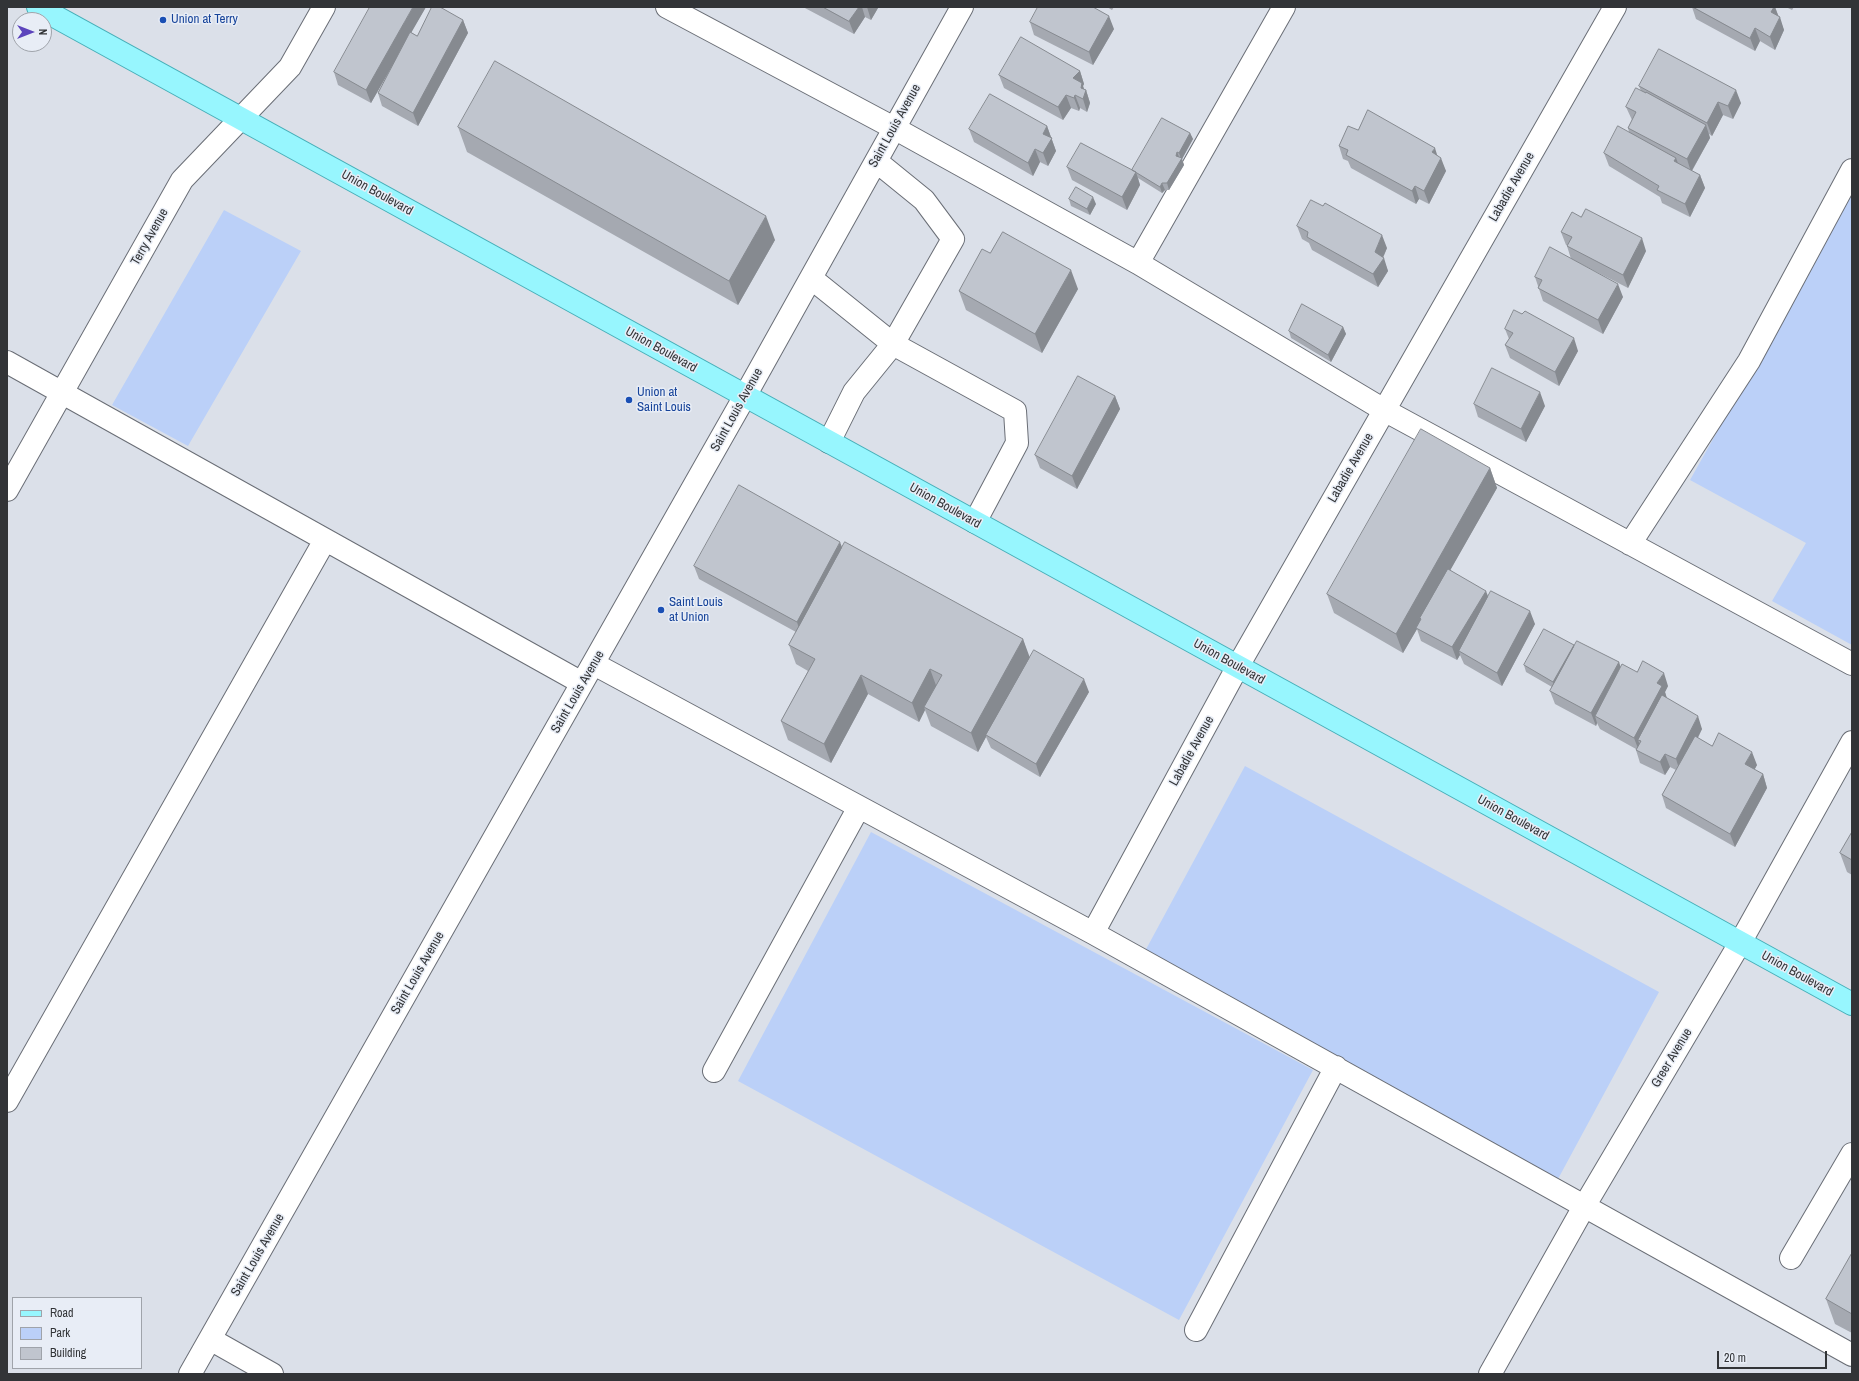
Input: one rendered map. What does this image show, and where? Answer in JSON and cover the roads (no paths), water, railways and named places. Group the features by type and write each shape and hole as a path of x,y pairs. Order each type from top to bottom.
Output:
{"main road":[{"name":"Union Boulevard","path":"38,7 1852,1004"}],"street":[{"name":"Terry Avenue","path":"7,490 182,180 290,67 324,7"},
{"path":"667,7 894,128 1138,263 1384,410 1852,664"},
{"name":"Saint Louis Avenue","path":"190,1374 594,664 962,7"},
{"path":"1138,263 1284,7"},
{"name":"Labadie Avenue","path":"1093,933 1238,666 1615,7"},
{"path":"829,442 854,392 893,344 953,239 924,200 876,161"},
{"path":"1630,544 1749,361 1852,170"},
{"path":"810,278 893,344 1015,411 1017,443 975,522"},
{"path":"7,362 582,683"},
{"path":"7,1101 325,540"},
{"path":"594,664 1093,933 1852,1354"},
{"name":"Greer Avenue","path":"1490,1374 1585,1205 1740,942 1852,742"},
{"path":"714,1071 859,807"},
{"path":"1196,1330 1336,1067"},
{"path":"1791,1258 1852,1154"},
{"path":"210,1339 272,1374"}],"place":[{"name":"Union at Terry","path":"163,20"},
{"name":"Union at Saint Louis","path":"629,400"},
{"name":"Saint Louis at Union","path":"661,610"}]}
